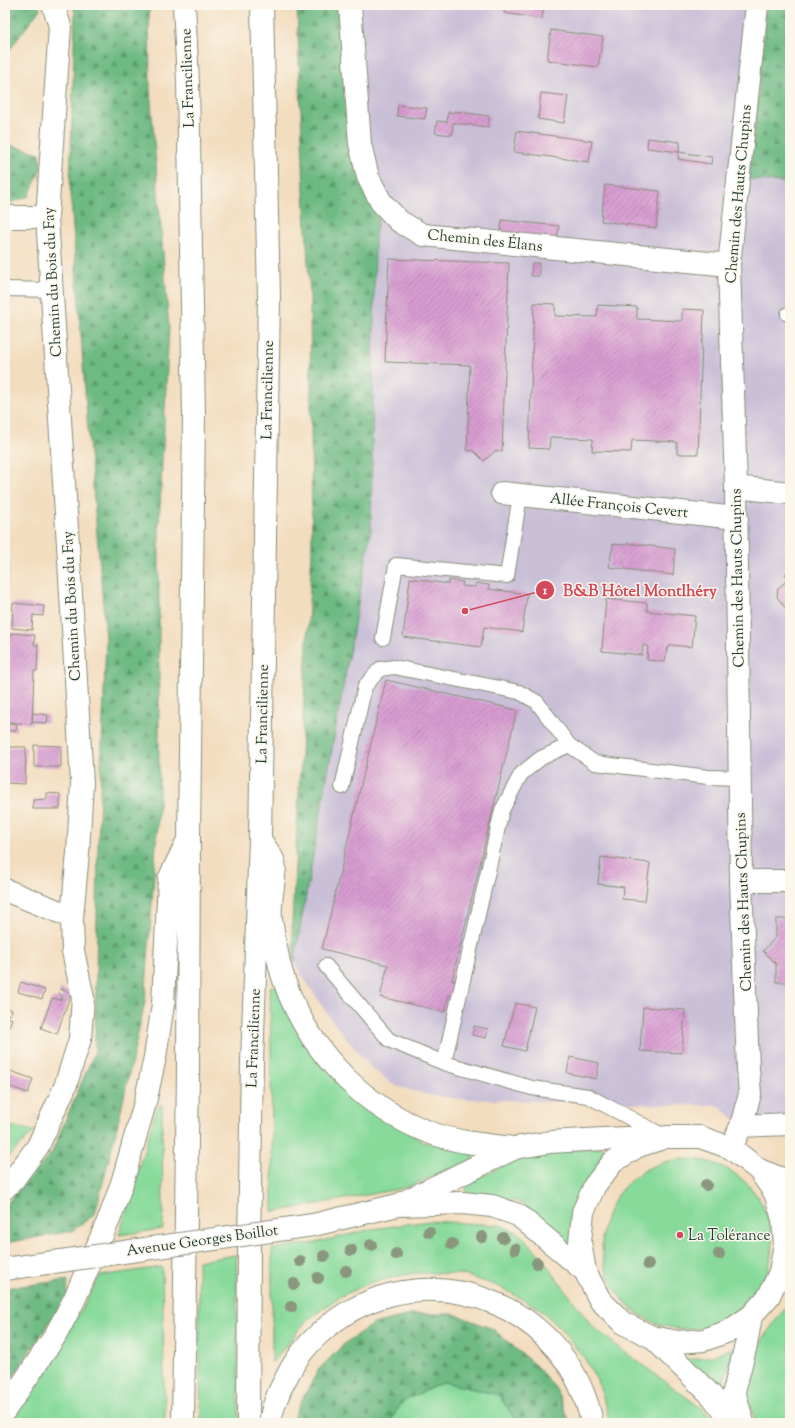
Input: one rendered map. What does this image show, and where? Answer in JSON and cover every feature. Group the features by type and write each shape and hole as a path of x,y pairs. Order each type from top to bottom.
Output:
{"main road":[{"name":"Chemin du Bois du Fay","path":"5,1188 13,1180 38,1146 64,1087 80,1039 83,998 74,951 72,917 78,853 82,783 47,217 60,26 53,5"},
{"name":"La Francilienne","path":"183,1423 194,415 188,82 184,5"},
{"name":"La Francilienne","path":"248,1423 252,1070 260,839 269,297 262,5"},
{"name":"Chemin des Élans","path":"350,5 360,144 368,177 381,202 399,221 423,235 729,265"},
{"name":"Chemin des Hauts Chupins","path":"731,1148 741,1126 750,1094 741,881 736,487 729,265 757,5"},
{"path":"5,217 47,217"},
{"path":"736,487 790,493"},
{"name":"Allée François Cevert","path":"511,494 736,518"},
{"path":"5,1410 55,1336 74,1300 110,1217 122,1183 145,1103 155,1057 163,1004 169,879 189,838"},
{"path":"260,839 275,863 270,920 280,968 300,1016 320,1050 332,1065 346,1080 379,1106 416,1127 458,1140 515,1148"},
{"path":"741,881 790,881"},
{"path":"5,890 72,917"},
{"path":"741,1126 790,1124"},
{"path":"666,1137 638,1146 613,1162 595,1185 583,1212 580,1235 585,1271 600,1300 623,1323 652,1337 678,1342 704,1340 729,1331 751,1316 768,1296 785,1269 785,1245 783,1219 775,1193 759,1170"},
{"name":"Avenue Georges Boillot","path":"398,1205 515,1148 550,1142 603,1138 700,1137 731,1148 759,1170"},
{"path":"759,1170 790,1182"},
{"name":"Avenue Georges Boillot","path":"5,1269 313,1224 398,1205 462,1203 492,1206 518,1215 585,1271"},
{"path":"270,1423 275,1401 288,1374 309,1342 324,1329 356,1308 371,1301 408,1291 426,1289 461,1293 493,1302 517,1314 535,1326 560,1352 570,1366 586,1398 592,1423"},
{"path":"743,1423 734,1391 746,1346 751,1316"},
{"path":"652,1337 712,1396 733,1423"}],"lane":[{"path":"5,289 52,290"},
{"path":"383,638 396,565 507,576 511,494"},
{"path":"342,787 365,686 380,669 394,667 519,692 537,702 570,745 595,763 708,777 740,778"},
{"path":"444,1063 502,810 521,774 541,758 570,745"},
{"path":"326,966 389,1040 444,1063 532,1088 588,1096 666,1137"}],"shaded area":[{"path":"350,5 757,5 749,179 790,183 790,1124 741,1126 720,1106 462,1099 428,1095 396,1086 371,1068 330,1018 294,963 371,530 375,236 381,202 368,177"}],"green space":[{"path":"5,5 38,5 40,9 5,56"},
{"path":"72,5 149,5 150,89 169,328 159,526 159,802 145,1002 119,1119 95,1214 72,1231 5,1243 5,1206 52,1152 95,1051 98,846 106,639 87,418 70,187 75,12"},
{"path":"297,5 350,5 360,144 381,202 375,236 371,530 294,963 292,922 312,550 310,297 304,192"},
{"path":"766,5 790,5 790,183 749,179"},
{"path":"5,144 40,153 41,168 29,196 5,205"},
{"path":"277,986 354,1099 424,1142 472,1153 474,1159 405,1188 273,1212 270,987"},
{"path":"162,1105 163,1229 119,1235 157,1107"},
{"path":"5,1125 35,1131 5,1160"},
{"path":"603,1147 607,1152 607,1159 570,1247 537,1216 518,1202 500,1198 468,1198 466,1190 468,1183 524,1156"},
{"path":"679,1159 695,1159 720,1165 741,1178 753,1190 766,1211 769,1219 772,1244 771,1261 766,1277 753,1298 741,1310 720,1323 712,1326 695,1329 679,1329 654,1323 633,1310 621,1298 608,1277 605,1269 602,1252 602,1236 608,1211 621,1190 633,1178 654,1165 662,1162"},
{"path":"429,1221 499,1225 519,1233 537,1252 592,1326 704,1410 716,1423 610,1423 599,1384 585,1359 560,1328 540,1309 498,1286 460,1274 415,1273 372,1282 339,1297 306,1321 272,1363 272,1249 314,1243 372,1229"},
{"path":"236,1255 239,1423 201,1423 198,1261"},
{"path":"162,1267 165,1423 10,1423 55,1357 100,1276"},
{"path":"68,1280 67,1296 5,1389 5,1288"},
{"path":"790,1301 790,1423 756,1423 746,1391 763,1338"},
{"path":"413,1314 454,1314 493,1329 537,1367 556,1389 570,1423 517,1423 499,1395 444,1382 403,1401 389,1423 291,1423 302,1399 319,1369 345,1343 373,1324"},
{"path":"735,1347 721,1390 685,1360 712,1356"},
{"path":"444,1382 499,1395 517,1423 389,1423 403,1401"}],"building":[{"path":"505,5 544,5 542,19 504,13"},
{"path":"551,30 603,37 598,67 547,60"},
{"path":"541,93 568,96 564,123 538,119"},
{"path":"398,105 427,108 425,119 397,116"},
{"path":"454,111 489,116 488,127 453,123 452,135 435,133 437,121 447,122 448,112 454,113"},
{"path":"517,131 592,141 589,162 514,152"},
{"path":"648,138 680,142 679,152 647,148"},
{"path":"679,152 712,157 711,164 678,159"},
{"path":"605,185 660,191 656,228 601,221"},
{"path":"502,220 559,226 557,240 500,234"},
{"path":"389,259 509,263 502,451 495,451 484,461 474,451 467,450 470,365 385,362"},
{"path":"532,263 539,263 539,276 531,276"},
{"path":"534,303 555,304 555,316 597,317 598,305 637,307 637,319 682,321 682,309 704,310 698,454 677,454 677,442 632,440 631,452 592,451 593,439 550,437 549,449 529,448"},
{"path":"627,543 675,549 673,575 609,567 613,544 627,545"},
{"path":"5,565 8,565 7,591 5,591"},
{"path":"790,571 790,614 777,597 778,588 789,579 785,574"},
{"path":"410,578 448,584 449,580 463,582 462,586 475,587 476,583 489,585 489,589 527,594 522,632 484,627 481,647 403,637"},
{"path":"606,599 647,603 647,611 695,616 692,647 671,645 667,649 665,662 647,660 648,646 643,645 642,655 602,651"},
{"path":"13,603 44,606 43,616 33,615 32,630 12,628"},
{"path":"11,633 35,635 34,645 38,645 37,671 34,671 32,724 6,722"},
{"path":"386,680 517,710 452,980 457,981 453,996 449,995 445,1012 380,997 388,965 322,949"},
{"path":"33,713 48,715 47,723 32,722"},
{"path":"8,724 17,724 16,731 8,731"},
{"path":"34,745 61,746 61,767 34,767"},
{"path":"7,747 26,747 25,784 5,783"},
{"path":"47,793 60,794 60,809 33,809 33,800 47,799"},
{"path":"601,857 650,863 645,901 622,899 624,887 598,884"},
{"path":"776,919 790,919 790,982 776,982 776,964 763,951 776,937"},
{"path":"21,982 45,990 42,999 18,992"},
{"path":"60,989 71,993 57,1034 41,1028 52,998 61,1000 62,995 59,994"},
{"path":"515,1003 535,1007 525,1051 504,1046"},
{"path":"643,1007 685,1010 682,1053 640,1051"},
{"path":"7,1008 12,1010 10,1015 5,1013"},
{"path":"5,1016 12,1019 8,1029 5,1028"},
{"path":"474,1026 488,1029 486,1038 472,1035"},
{"path":"570,1057 599,1063 596,1079 567,1073"},
{"path":"5,1069 33,1079 28,1093 5,1085"}],"place":[{"name":"B&B Hôtel Montlhéry","path":"465,611"},
{"name":"La Tolérance","path":"680,1235"}]}
